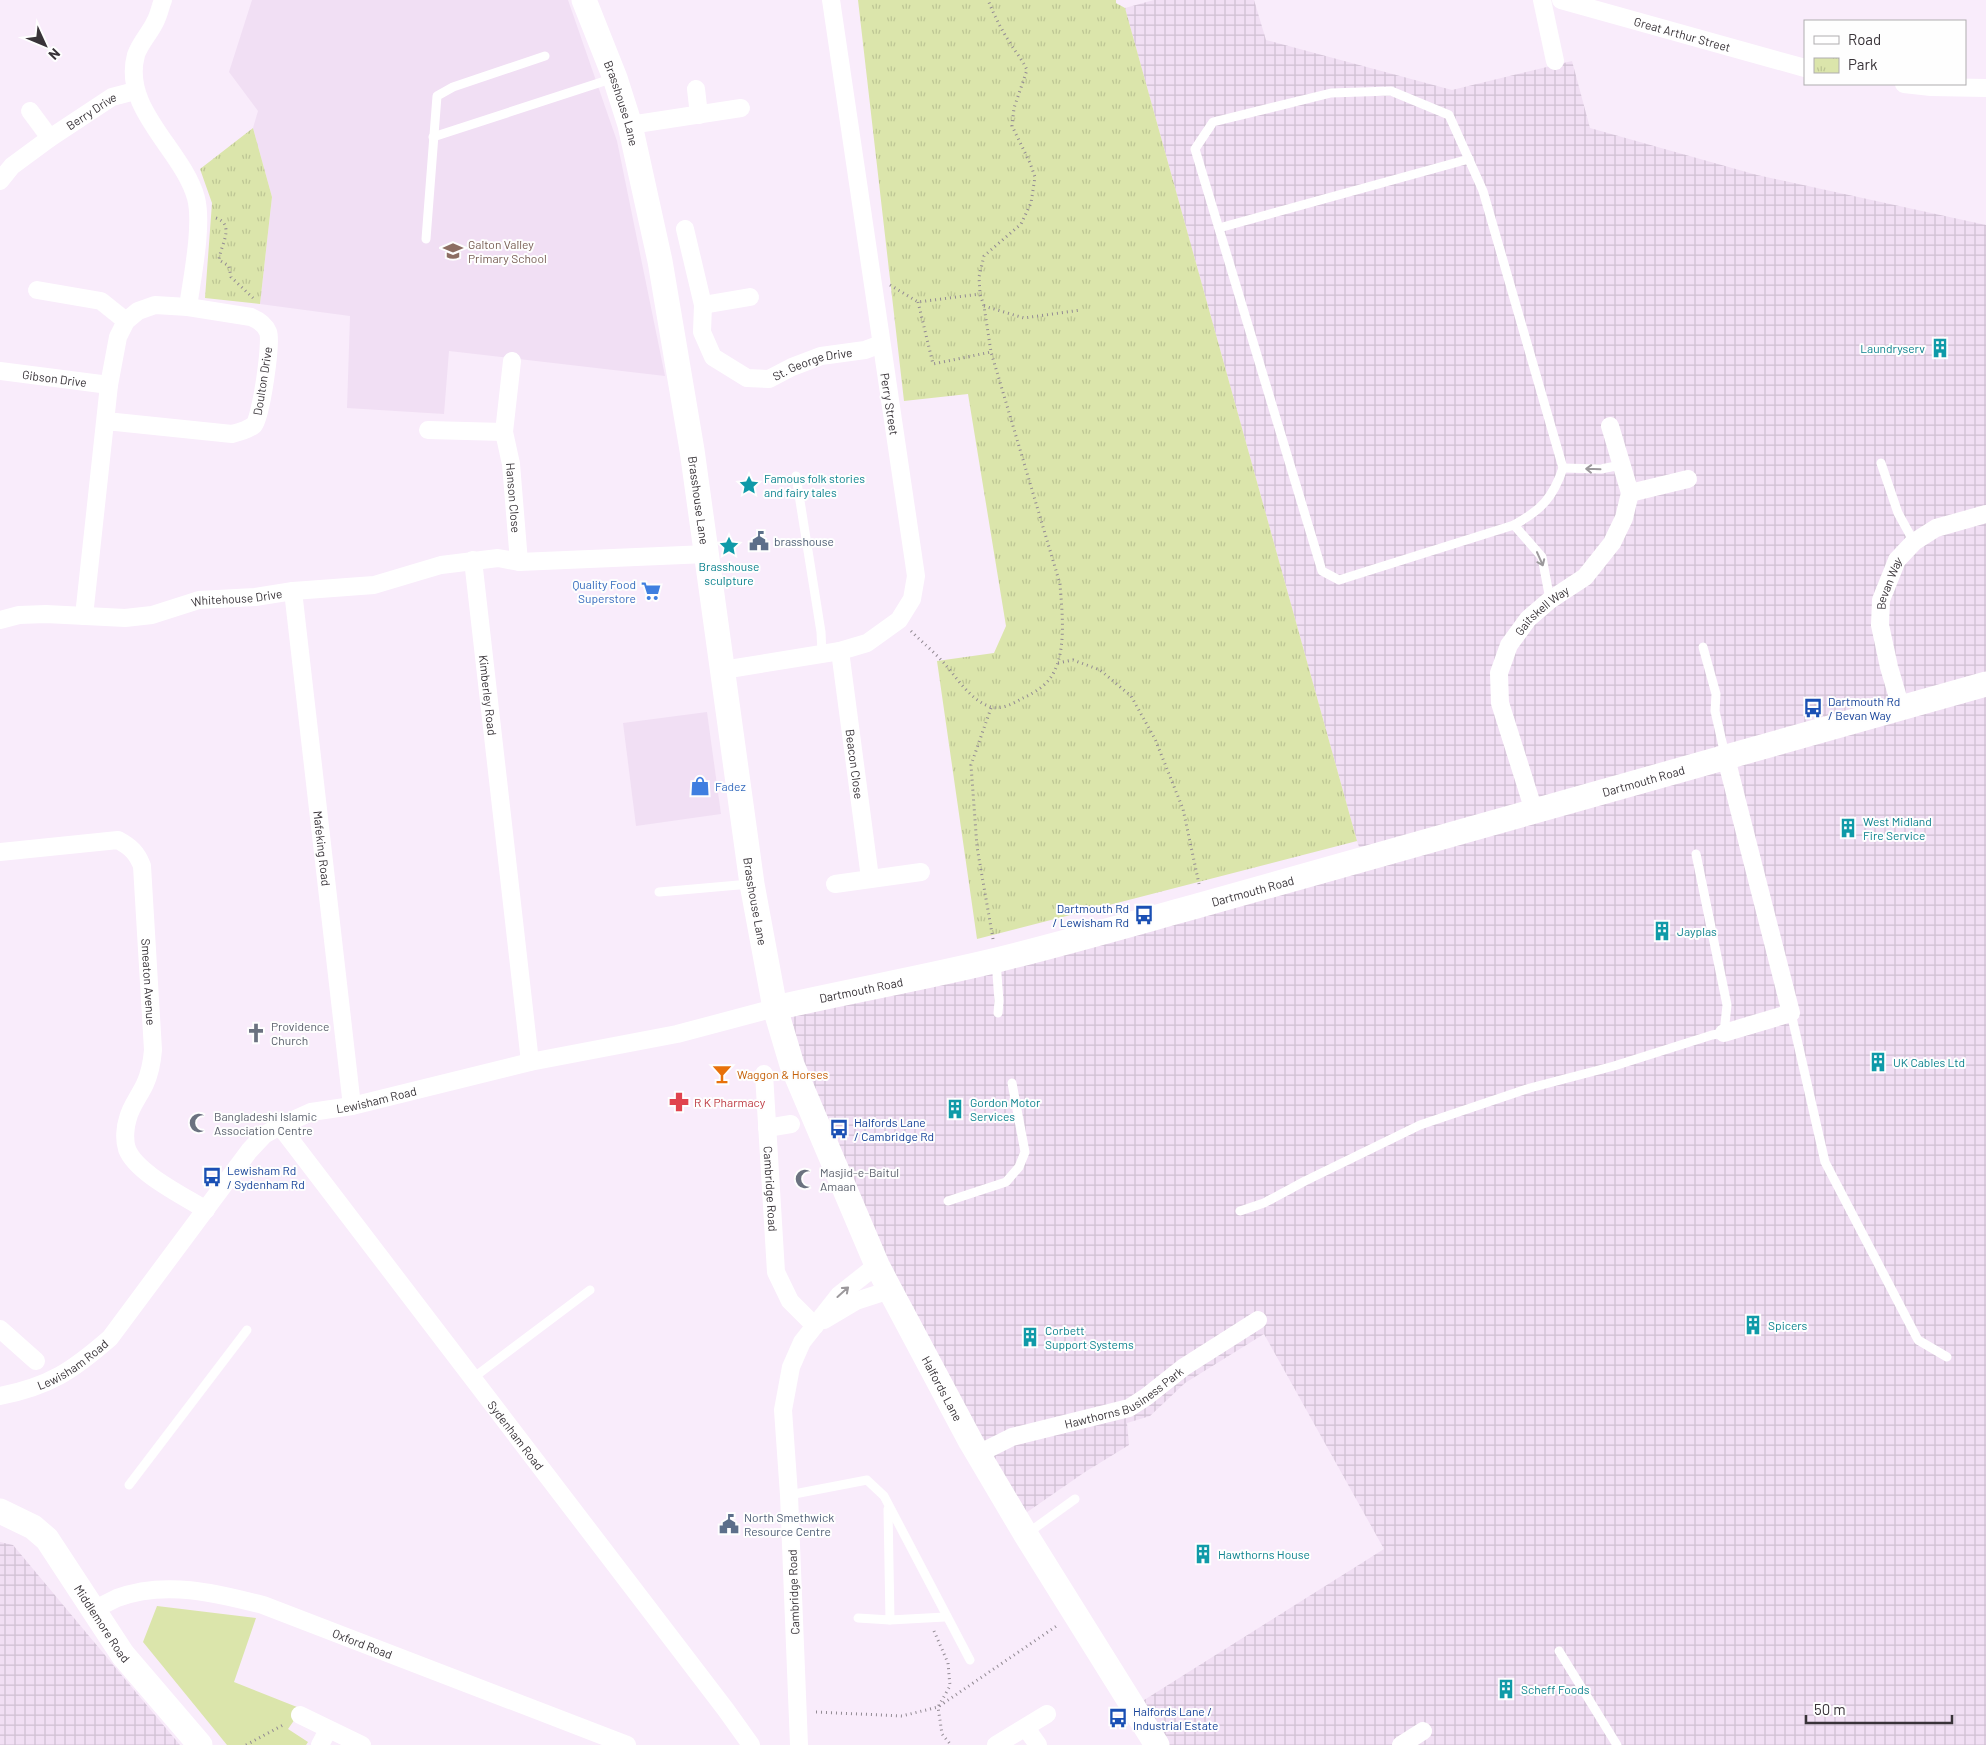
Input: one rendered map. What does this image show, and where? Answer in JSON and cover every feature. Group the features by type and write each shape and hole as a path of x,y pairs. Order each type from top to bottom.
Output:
{"street":[{"path":"163,0 156,21 136,54 135,91 159,136 191,181 198,216 188,307"},
{"name":"Brasshouse Lane","path":"584,0 615,78 630,125 660,261 692,450 752,884 775,1008"},
{"name":"Perry Street","path":"723,670 840,651 867,643 899,620 912,599 916,576 831,0"},
{"path":"1542,0 1555,61"},
{"name":"Great Arthur Street","path":"1561,0 1804,68"},
{"path":"1913,85 1986,88"},
{"path":"696,89 699,115"},
{"name":"Berry Drive","path":"0,181 12,166 50,138 112,98 135,91"},
{"path":"630,125 741,108"},
{"path":"30,111 50,138"},
{"name":"St. George Drive","path":"685,229 703,305 702,332 713,357 747,378 769,379 792,367 821,356 865,350 881,344"},
{"path":"37,290 101,301 126,321"},
{"path":"703,305 750,297"},
{"path":"84,616 109,385 118,337 126,321 138,311 155,305 188,307 251,317"},
{"name":"Doulton Drive","path":"106,421 232,434 245,431 255,424 260,409 269,347 268,333 260,321 251,317"},
{"name":"Hanson Close","path":"512,361 504,432 511,464 519,562"},
{"name":"Gibson Drive","path":"0,371 109,385"},
{"path":"1610,426 1630,493 1688,478"},
{"path":"428,430 504,432"},
{"name":"Gaitskell Way","path":"1534,811 1500,703 1499,673 1509,645 1528,619 1550,600 1585,577 1612,543 1624,518 1630,493"},
{"name":"Bevan Way","path":"1901,708 1889,667 1880,625 1881,600 1897,560 1914,542 1936,528 1986,514"},
{"path":"473,560 498,558 519,562 707,554"},
{"name":"Whitehouse Drive","path":"0,620 19,615 46,614 125,618 143,616 199,600 255,597 293,591 374,585 441,565 473,560"},
{"name":"Kimberley Road","path":"473,560 530,1062"},
{"name":"Mafeking Road","path":"293,591 352,1106"},
{"name":"Beacon Close","path":"840,651 870,878"},
{"name":"Dartmouth Road","path":"775,1008 996,960 1364,861 1534,811 1986,684"},
{"path":"1724,1033 1791,1013 1726,758"},
{"name":"Smeaton Avenue","path":"0,852 118,840 130,846 138,854 142,866 153,1050 151,1068 146,1083 128,1118 125,1132 127,1149 136,1162 150,1174 206,1210"},
{"path":"835,884 921,872"},
{"name":"Lewisham Road","path":"0,1396 24,1392 61,1377 110,1338 249,1151 264,1135 280,1126 311,1112 352,1106 530,1062 677,1034 775,1008"},
{"name":"Halfords Lane","path":"775,1008 792,1065 877,1265 978,1454 1026,1535 1157,1745"},
{"name":"Cambridge Road","path":"764,1074 776,1272 790,1301 815,1326"},
{"name":"Cambridge Road","path":"767,1128 791,1124"},
{"name":"Sydenham Road","path":"280,1126 751,1745"},
{"name":"Cambridge Road","path":"799,1745 789,1495 783,1410 791,1367 802,1342 839,1295 877,1265"},
{"name":"Cambridge Road","path":"815,1326 856,1301 890,1290"},
{"name":"Hawthorns Business Park","path":"978,1454 1012,1437 1129,1408 1184,1368 1258,1320"},
{"path":"0,1329 36,1360"},
{"name":"Middlemore Road","path":"0,1511 33,1527 47,1539 123,1655 200,1745"},
{"name":"Oxford Road","path":"93,1610 118,1598 155,1590 188,1589 226,1595 263,1605 627,1745"},
{"path":"996,1745 1047,1714"},
{"path":"300,1715 324,1737 362,1745"},
{"path":"1026,1728 1038,1745"},
{"path":"1402,1745 1423,1731"}],"lane":[{"path":"426,239 436,96 453,87 545,56"},
{"path":"433,137 615,78"},
{"path":"1391,91 1449,115 1483,191 1564,468 1556,486 1546,501 1535,513 1514,525 1339,580 1322,570 1219,228 1195,149 1213,122 1331,94 1391,91"},
{"path":"1219,228 1468,158"},
{"path":"1881,463 1898,513 1914,542"},
{"path":"1564,468 1601,469 1621,465"},
{"path":"796,476 821,632 822,654"},
{"path":"1514,525 1542,557 1550,600"},
{"path":"1703,647 1716,694 1715,711 1726,758"},
{"path":"1240,1211 1264,1203 1420,1125 1530,1088 1614,1066 1712,1034 1724,1033 1728,1005 1696,854"},
{"path":"659,892 752,884"},
{"path":"996,960 998,1014"},
{"path":"1791,1013 1825,1162 1918,1340 1947,1357"},
{"path":"948,1201 1006,1182 1019,1166 1025,1152 1012,1083"},
{"path":"473,1378 590,1290"},
{"path":"129,1485 247,1330"},
{"path":"789,1495 867,1480 884,1496 945,1617 970,1660"},
{"path":"1026,1535 1075,1499"},
{"path":"888,1506 890,1620"},
{"path":"858,1618 890,1620 945,1617"},
{"path":"1559,1651 1617,1745"}],"path":[{"path":"899,620 943,662 973,697 991,708 1008,706 1034,692 1048,680 1058,663 1062,622 1060,584 991,352 984,306 980,294 979,277 984,256 1020,224 1031,203 1035,177 1012,126 1014,108 1026,70 1022,58 1011,45 995,18 988,0"},
{"path":"198,216 221,220 226,226 227,236 220,252 219,260 229,266 231,277 254,299 251,317"},
{"path":"871,273 918,302 980,294"},
{"path":"918,302 933,364 991,352"},
{"path":"984,306 1024,318 1081,310"},
{"path":"1058,663 1073,660 1100,670 1131,696 1155,739 1183,810 1203,904"},
{"path":"991,708 971,765 977,847 996,960"},
{"path":"797,1710 902,1716 938,1707 1075,1613"},
{"path":"928,1618 948,1663 950,1686 938,1707 942,1734 951,1745"},
{"path":"246,1745 300,1715"}],"shaded area":[{"name":"Galton Valley Primary School","path":"252,0 568,0 617,141 665,376 449,351 444,414 347,408 350,316 260,304 272,197 253,128 258,111 229,72"},
{"path":"1154,0 1254,0 1266,40 1452,90 1572,61 1590,128 1757,175 1986,225 1986,1745 1157,1745 1133,1707 1384,1549 1264,1334 1185,1383 1150,1416 1127,1423 1129,1445 1085,1472 1017,1519 890,1290 775,1008 1364,861 1125,8"},
{"path":"707,712 721,814 636,826 623,723"},
{"path":"0,1542 13,1545 180,1745 0,1745"}],"green space":[{"path":"858,0 1116,0 1116,3 1125,8 1357,841 977,939 937,661 994,653 1006,626 968,394 904,401"},
{"path":"253,128 272,197 260,304 205,298 212,203 200,169"},
{"path":"157,1606 256,1618 234,1682 302,1709 288,1729 308,1742 306,1745 227,1745 143,1642"}],"place":[{"name":"Galton Valley Primary School","path":"453,251"},
{"name":"Laundryserv","path":"1940,348"},
{"name":"Famous folk stories and fairy tales","path":"749,485"},
{"name":"brasshouse","path":"759,541"},
{"name":"Brasshouse sculpture","path":"729,546"},
{"name":"Quality Food Superstore","path":"651,591"},
{"name":"Dartmouth Rd / Bevan Way","path":"1813,708"},
{"name":"Fadez","path":"700,786"},
{"name":"West Midland Fire Service","path":"1848,828"},
{"name":"Dartmouth Rd / Lewisham Rd","path":"1144,915"},
{"name":"Jayplas","path":"1662,931"},
{"name":"Providence Church","path":"256,1033"},
{"name":"UK Cables Ltd","path":"1878,1062"},
{"name":"Waggon & Horses","path":"722,1074"},
{"name":"R K Pharmacy","path":"679,1102"},
{"name":"Gordon Motor Services","path":"955,1109"},
{"name":"Bangladeshi Islamic Association Centre","path":"199,1123"},
{"name":"Halfords Lane / Cambridge Rd","path":"839,1129"},
{"name":"Lewisham Rd / Sydenham Rd","path":"212,1177"},
{"name":"Masjid-e-Baitul Amaan","path":"805,1179"},
{"name":"Spicers","path":"1753,1325"},
{"name":"Corbett Support Systems","path":"1030,1337"},
{"name":"North Smethwick Resource Centre","path":"729,1524"},
{"name":"Hawthorns House","path":"1203,1554"},
{"name":"Scheff Foods","path":"1506,1689"},
{"name":"Halfords Lane / Industrial Estate","path":"1118,1718"}]}
